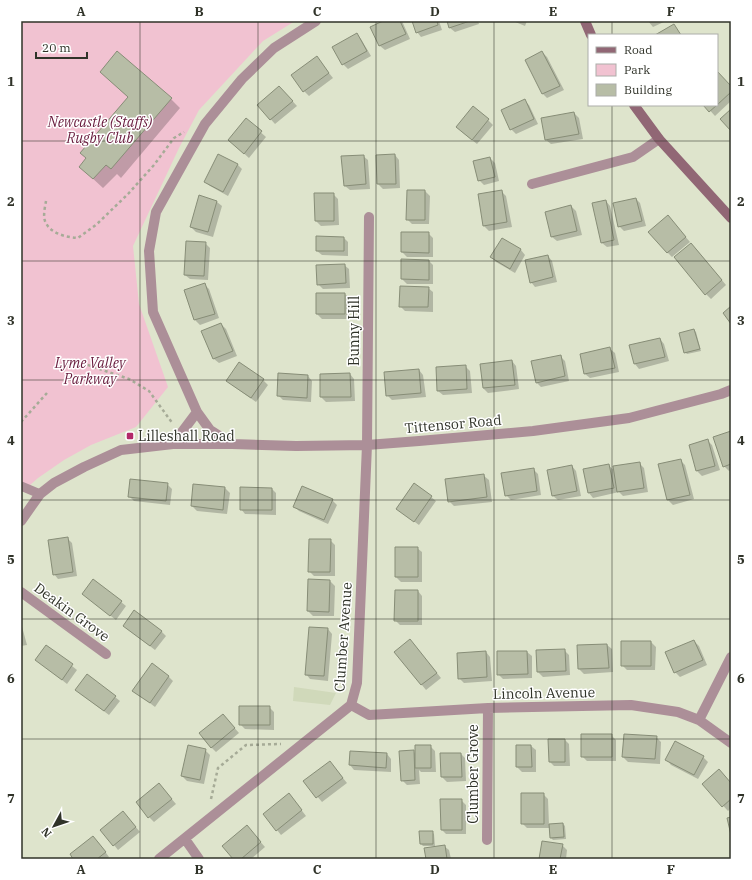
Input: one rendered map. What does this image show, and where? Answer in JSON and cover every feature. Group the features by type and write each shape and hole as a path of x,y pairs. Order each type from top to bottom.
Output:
{"street":[{"path":"232,444 210,430 198,412 153,312 149,251 156,212 205,124 242,79 274,48 316,21"},
{"path":"585,21 590,34"},
{"path":"635,106 659,139 731,218"},
{"path":"532,184 633,157 659,139"},
{"name":"Bunny Hill","path":"368,445 369,217"},
{"name":"Tittensor Road","path":"21,521 40,494 54,483 121,450 172,444 296,446 368,445 533,431 629,418 721,394 731,390"},
{"path":"172,444 198,412"},
{"name":"Clumber Avenue","path":"159,859 351,704 356,683 368,445"},
{"name":"Deakin Grove","path":"21,592 106,654"},
{"path":"699,720 731,657"},
{"name":"Lincoln Avenue","path":"351,704 369,715 488,708 630,705 678,712 699,720 731,743"},
{"name":"Clumber Grove","path":"487,840 488,708"},
{"path":"185,839 199,859"}],"lane":[{"path":"21,486 40,494"}],"path":[{"path":"46,201 44,214 45,221 50,228 56,233 67,237 78,238 97,224 128,194 154,165 174,138 205,124"},
{"path":"82,363 129,379 149,390 181,434"},
{"path":"21,422 47,393"},
{"path":"209,820 211,801 218,768 246,745 302,744"}],"shaded area":[{"path":"294,687 336,693 330,705 293,701"}],"green space":[{"path":"21,21 295,21 263,41 199,110 179,148 133,246 139,304 168,387 136,427 91,445 64,460 38,478 21,493"}],"building":[{"path":"383,21 400,21 406,34 379,46 370,27"},
{"path":"412,21 437,21 438,25 416,33"},
{"path":"447,21 470,21 449,28"},
{"path":"674,24 680,34 657,34"},
{"path":"357,33 367,51 342,65 332,47"},
{"path":"117,51 172,98 111,169 106,165 93,179 79,167 86,158 80,153 128,97 100,72"},
{"path":"542,51 560,86 542,94 525,60"},
{"path":"317,56 329,73 303,92 291,75"},
{"path":"718,72 731,86 731,92 718,104"},
{"path":"279,86 293,101 270,120 257,105"},
{"path":"525,99 534,119 510,130 501,110"},
{"path":"473,106 489,119 472,140 456,127"},
{"path":"704,106 716,106 709,112"},
{"path":"731,109 731,131 720,119"},
{"path":"574,112 579,134 545,140 541,118"},
{"path":"246,118 262,131 244,154 228,140"},
{"path":"218,154 238,164 223,192 204,182"},
{"path":"395,154 396,184 377,184 376,155"},
{"path":"364,155 366,184 344,186 341,156"},
{"path":"490,157 495,177 478,181 473,161"},
{"path":"407,190 425,190 425,220 406,220"},
{"path":"502,190 507,222 483,226 478,194"},
{"path":"314,193 334,193 334,221 315,221"},
{"path":"199,195 217,201 208,232 190,227"},
{"path":"636,198 642,221 618,227 613,203"},
{"path":"606,200 614,240 601,243 592,203"},
{"path":"571,205 577,231 551,237 545,212"},
{"path":"668,215 686,237 667,253 648,232"},
{"path":"401,232 429,232 429,253 401,252"},
{"path":"316,236 344,237 344,251 316,251"},
{"path":"502,238 521,249 510,269 490,257"},
{"path":"186,241 206,242 204,276 184,275"},
{"path":"691,243 722,280 705,295 674,257"},
{"path":"548,255 553,277 530,283 525,260"},
{"path":"401,259 429,260 429,280 401,279"},
{"path":"345,264 346,283 317,285 316,265"},
{"path":"205,283 215,314 194,320 184,290"},
{"path":"400,286 429,287 428,307 399,307"},
{"path":"316,293 345,293 345,314 316,314"},
{"path":"731,306 731,324 723,313"},
{"path":"221,323 233,351 213,359 201,331"},
{"path":"694,329 700,349 684,353 679,333"},
{"path":"660,338 665,357 634,364 629,345"},
{"path":"610,347 615,368 584,374 580,354"},
{"path":"561,355 565,376 536,383 531,361"},
{"path":"512,360 515,385 483,388 480,364"},
{"path":"239,362 264,379 251,398 226,381"},
{"path":"466,365 467,389 437,391 436,367"},
{"path":"419,369 421,393 386,396 384,372"},
{"path":"278,373 308,375 307,398 277,396"},
{"path":"350,373 351,397 320,397 320,374"},
{"path":"731,431 731,464 723,467 713,437"},
{"path":"708,439 715,466 696,471 689,445"},
{"path":"681,459 690,495 667,500 658,464"},
{"path":"640,462 644,488 617,492 613,466"},
{"path":"609,464 614,488 588,493 583,469"},
{"path":"572,465 577,491 552,496 547,470"},
{"path":"534,468 537,491 505,496 501,473"},
{"path":"484,474 487,497 448,502 445,479"},
{"path":"130,479 168,483 166,501 128,497"},
{"path":"414,483 432,496 414,522 396,509"},
{"path":"193,484 225,487 223,510 191,506"},
{"path":"302,486 333,499 324,520 293,507"},
{"path":"240,487 272,488 272,510 240,510"},
{"path":"68,537 73,572 53,575 48,540"},
{"path":"309,539 331,539 330,572 308,572"},
{"path":"395,547 418,547 418,577 395,577"},
{"path":"93,579 122,601 110,616 82,594"},
{"path":"308,579 330,580 329,612 307,611"},
{"path":"395,590 418,590 418,621 394,621"},
{"path":"134,610 162,631 150,646 123,626"},
{"path":"309,627 328,628 324,676 305,675"},
{"path":"410,639 437,673 421,685 394,652"},
{"path":"694,640 703,660 674,673 665,652"},
{"path":"621,641 651,641 651,666 621,666"},
{"path":"607,644 609,668 578,669 577,645"},
{"path":"46,645 73,664 62,680 35,660"},
{"path":"565,649 566,671 537,672 536,650"},
{"path":"486,651 487,677 458,679 457,653"},
{"path":"497,651 527,651 528,674 497,675"},
{"path":"152,663 169,676 150,703 132,691"},
{"path":"87,674 116,696 104,711 75,690"},
{"path":"239,706 270,706 270,725 239,725"},
{"path":"223,714 235,728 211,748 199,733"},
{"path":"581,734 612,734 612,757 581,757"},
{"path":"624,734 657,736 655,759 622,757"},
{"path":"548,739 565,739 565,762 549,762"},
{"path":"675,741 704,756 694,775 665,760"},
{"path":"188,745 206,749 200,780 181,776"},
{"path":"415,745 431,745 431,768 415,768"},
{"path":"516,745 531,745 532,767 516,767"},
{"path":"414,750 415,780 401,781 399,751"},
{"path":"350,751 387,753 386,768 349,765"},
{"path":"440,753 461,753 462,777 441,777"},
{"path":"330,761 343,778 316,798 303,781"},
{"path":"719,769 731,783 731,799 722,807 702,784"},
{"path":"159,783 172,799 148,818 136,802"},
{"path":"289,793 302,810 276,831 263,814"},
{"path":"521,793 544,793 544,824 521,824"},
{"path":"440,799 462,799 462,830 441,830"},
{"path":"123,811 136,827 113,846 100,830"},
{"path":"731,817 731,835 727,818"},
{"path":"563,823 564,837 550,838 549,824"},
{"path":"247,825 261,842 241,859 233,859 222,846"},
{"path":"419,831 433,831 433,844 420,844"},
{"path":"93,836 106,852 97,859 73,859 70,854"},
{"path":"542,841 563,844 560,859 539,859"},
{"path":"445,845 447,859 426,859 424,848"}],"place":[{"name":"Lilleshall Road","path":"130,436"}],"park label":[{"name":"Newcastle (Staffs) Rugby Club","path":"100,130"},
{"name":"Lyme Valley Parkway","path":"90,372"}]}
